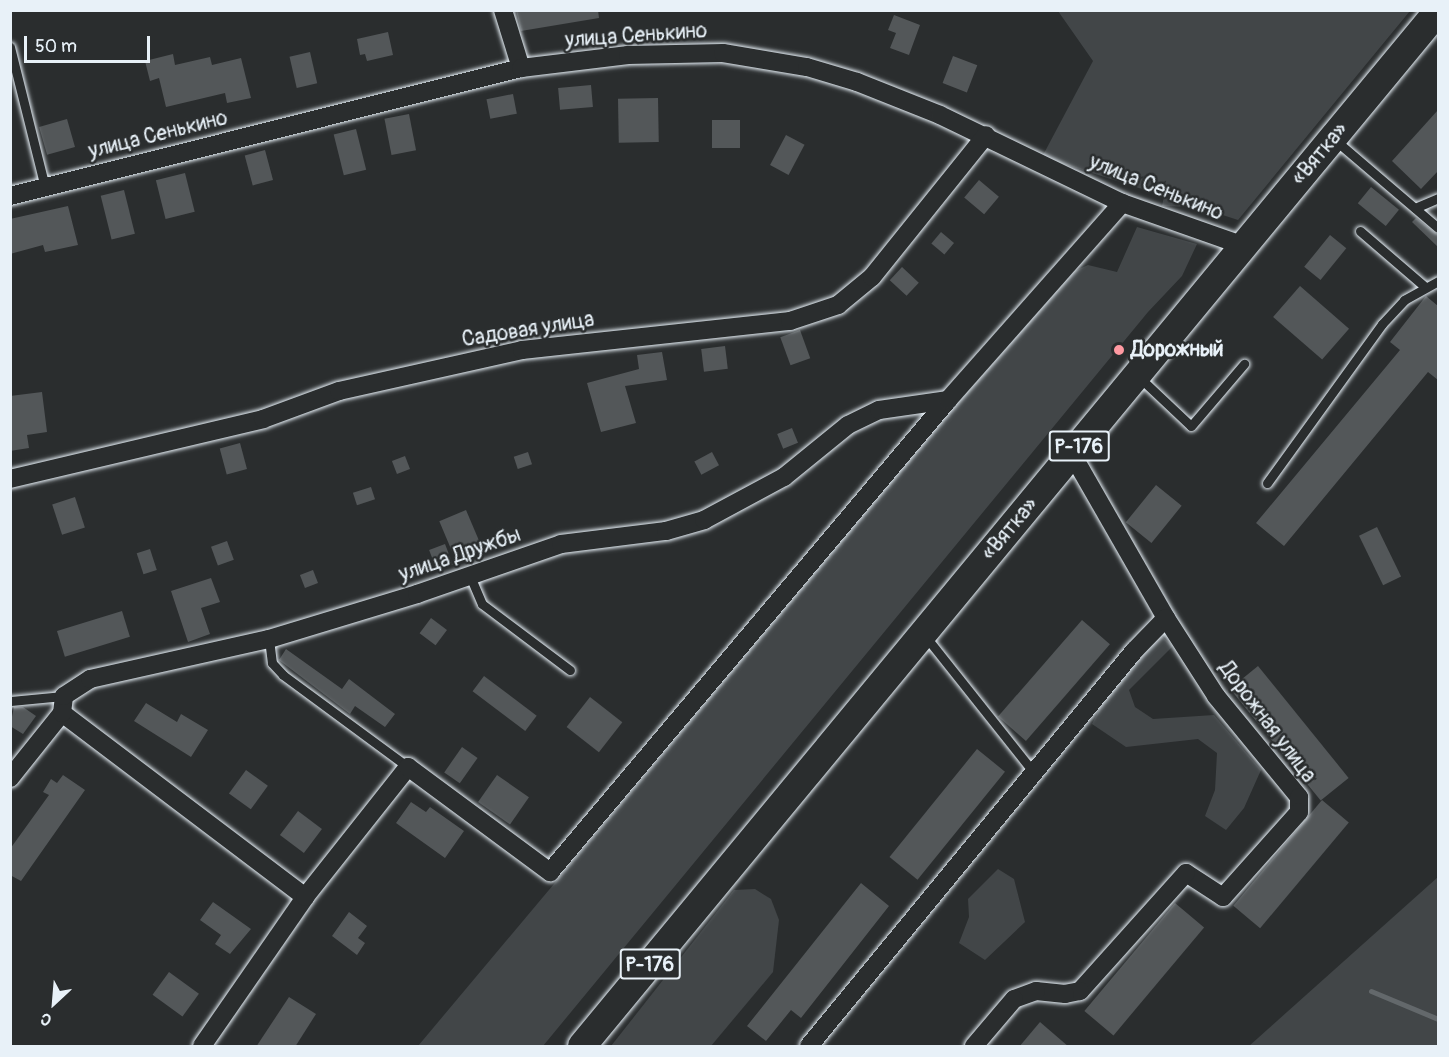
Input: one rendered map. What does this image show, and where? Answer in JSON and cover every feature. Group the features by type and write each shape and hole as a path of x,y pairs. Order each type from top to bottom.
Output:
{"main road":[{"name":"«Вятка»","path":"582,1047 1438,11"}],"street":[{"path":"503,10 521,68"},
{"name":"улица Сенькино","path":"10,196 521,68 682,52 764,59 856,82 986,135 1122,203 1244,246"},
{"name":"Садовая улица","path":"10,479 263,419 339,391 522,350 790,321 838,305 872,277 986,135"},
{"path":"202,1047 305,897 408,767 550,872 948,400 1122,203"},
{"name":"улица Дружбы","path":"10,778 63,705 90,680 269,639 470,576 561,544 666,531 704,520 784,477 848,425 879,410 948,400"},
{"name":"Дорожная улица","path":"974,1047 1014,999 1036,991 1065,994 1080,991 1186,873 1223,897 1299,812 1299,797 1216,696 1166,618 1072,454"},
{"path":"809,1047 1166,618"},
{"path":"63,705 305,897"}],"lane":[{"path":"10,47 45,187"},
{"path":"1333,138 1438,228"},
{"path":"1415,208 1438,198"},
{"path":"1360,231 1424,286"},
{"path":"1267,483 1382,324 1404,300 1424,286 1438,280"},
{"path":"1137,376 1191,426 1244,364"},
{"path":"470,576 482,604 570,670"},
{"path":"923,634 1035,774"},
{"path":"269,639 272,663 283,675 408,767"},
{"path":"10,701 63,705"}],"shaded area":[{"path":"1058,11 1410,11 1238,220 1198,207 1162,206 1164,196 1042,157 1093,61"},
{"path":"1137,227 1197,244 1182,276 1148,312 543,1046 418,1046 1064,276 1088,265 1117,272"},
{"path":"1160,635 1173,646 1129,690 1135,707 1153,719 1214,715 1261,770 1244,808 1226,830 1205,816 1215,790 1217,753 1198,739 1126,747 1092,724 1103,702"},
{"path":"998,869 1014,879 1025,922 985,960 959,943 969,917 968,899"},
{"path":"1438,877 1438,1046 1249,1046"},
{"path":"755,889 771,899 779,920 773,972 711,1046 611,1046 734,890"}],"building":[{"path":"516,10 598,10 599,18 521,31"},
{"path":"894,15 920,25 909,55 890,48 896,33 888,30"},
{"path":"388,32 393,55 367,61 365,54 360,55 357,39"},
{"path":"310,52 317,83 297,88 290,57"},
{"path":"173,54 175,65 210,57 212,65 241,58 251,98 227,103 225,93 166,107 159,78 150,81 145,61"},
{"path":"953,56 977,65 967,92 943,83"},
{"path":"591,85 593,107 560,110 558,88"},
{"path":"513,94 517,114 490,119 486,99"},
{"path":"658,98 659,142 619,143 618,99"},
{"path":"1438,110 1438,171 1421,189 1392,161"},
{"path":"409,114 416,150 392,155 384,119"},
{"path":"67,119 75,147 47,155 39,127"},
{"path":"712,120 740,120 740,148 712,148"},
{"path":"356,129 366,170 344,175 334,135"},
{"path":"786,135 805,145 789,175 770,165"},
{"path":"265,150 273,180 253,185 245,155"},
{"path":"185,173 195,212 166,219 156,180"},
{"path":"979,180 999,197 984,214 964,198"},
{"path":"1371,187 1399,210 1386,226 1358,203"},
{"path":"124,190 135,234 112,239 101,196"},
{"path":"68,206 78,245 45,252 43,245 10,254 10,219"},
{"path":"1416,218 1438,235 1438,247 1412,222"},
{"path":"941,232 954,243 944,254 931,243"},
{"path":"1330,235 1346,248 1321,280 1304,267"},
{"path":"902,267 919,283 907,296 890,280"},
{"path":"1300,286 1349,329 1322,360 1273,317"},
{"path":"1426,296 1438,306 1438,380 1428,372 1284,546 1256,523 1400,350 1390,342"},
{"path":"800,330 810,358 791,365 780,337"},
{"path":"725,346 728,369 704,372 701,349"},
{"path":"662,352 667,380 625,386 636,423 601,432 587,383 639,369 637,355"},
{"path":"42,392 47,432 27,435 29,448 10,451 10,396"},
{"path":"792,428 798,443 783,449 777,434"},
{"path":"240,443 247,469 227,475 220,448"},
{"path":"528,452 532,464 518,469 514,457"},
{"path":"712,452 719,465 701,475 694,461"},
{"path":"405,456 410,469 397,474 392,461"},
{"path":"1156,485 1182,506 1151,543 1126,522"},
{"path":"371,487 375,499 357,505 353,493"},
{"path":"75,497 85,527 62,535 52,504"},
{"path":"466,510 479,541 453,553 439,521"},
{"path":"1377,527 1401,576 1383,585 1359,536"},
{"path":"227,541 234,560 218,566 211,547"},
{"path":"445,544 453,565 437,571 429,550"},
{"path":"150,549 157,570 143,574 137,553"},
{"path":"313,570 318,583 305,588 300,575"},
{"path":"211,578 220,602 201,608 210,634 188,642 171,591"},
{"path":"122,611 130,637 65,657 57,631"},
{"path":"431,618 447,630 436,645 420,633"},
{"path":"1082,620 1110,644 1026,741 998,717"},
{"path":"286,649 342,689 349,679 395,714 385,727 355,706 350,714 279,660"},
{"path":"1258,666 1349,778 1321,801 1230,689"},
{"path":"484,676 537,716 525,731 473,691"},
{"path":"590,697 622,722 599,752 567,727"},
{"path":"146,703 177,722 181,714 208,730 191,757 134,721"},
{"path":"14,707 23,707 36,716 23,734 10,726"},
{"path":"462,747 478,758 460,783 444,772"},
{"path":"977,749 1005,772 918,880 890,857"},
{"path":"246,770 268,786 251,809 229,793"},
{"path":"63,775 85,790 21,881 10,875 10,849 49,795 43,792 51,779 57,783"},
{"path":"497,775 529,797 510,824 478,802"},
{"path":"1322,800 1349,822 1260,928 1233,906"},
{"path":"411,802 426,812 430,807 464,831 445,858 396,823"},
{"path":"298,811 322,829 304,853 280,835"},
{"path":"861,883 889,906 801,1018 791,1010 766,1041 747,1026"},
{"path":"213,902 251,929 230,954 215,944 221,935 200,920"},
{"path":"1175,903 1204,927 1113,1035 1084,1011"},
{"path":"349,912 367,926 358,938 365,943 357,955 332,936"},
{"path":"169,972 199,994 182,1016 153,995"},
{"path":"289,997 316,1014 295,1047 256,1047"},
{"path":"1040,1022 1069,1047 1019,1047"}],"waterway":[{"path":"1371,991 1438,1019"}],"place":[{"name":"Дорожный","path":"1119,350"}]}
